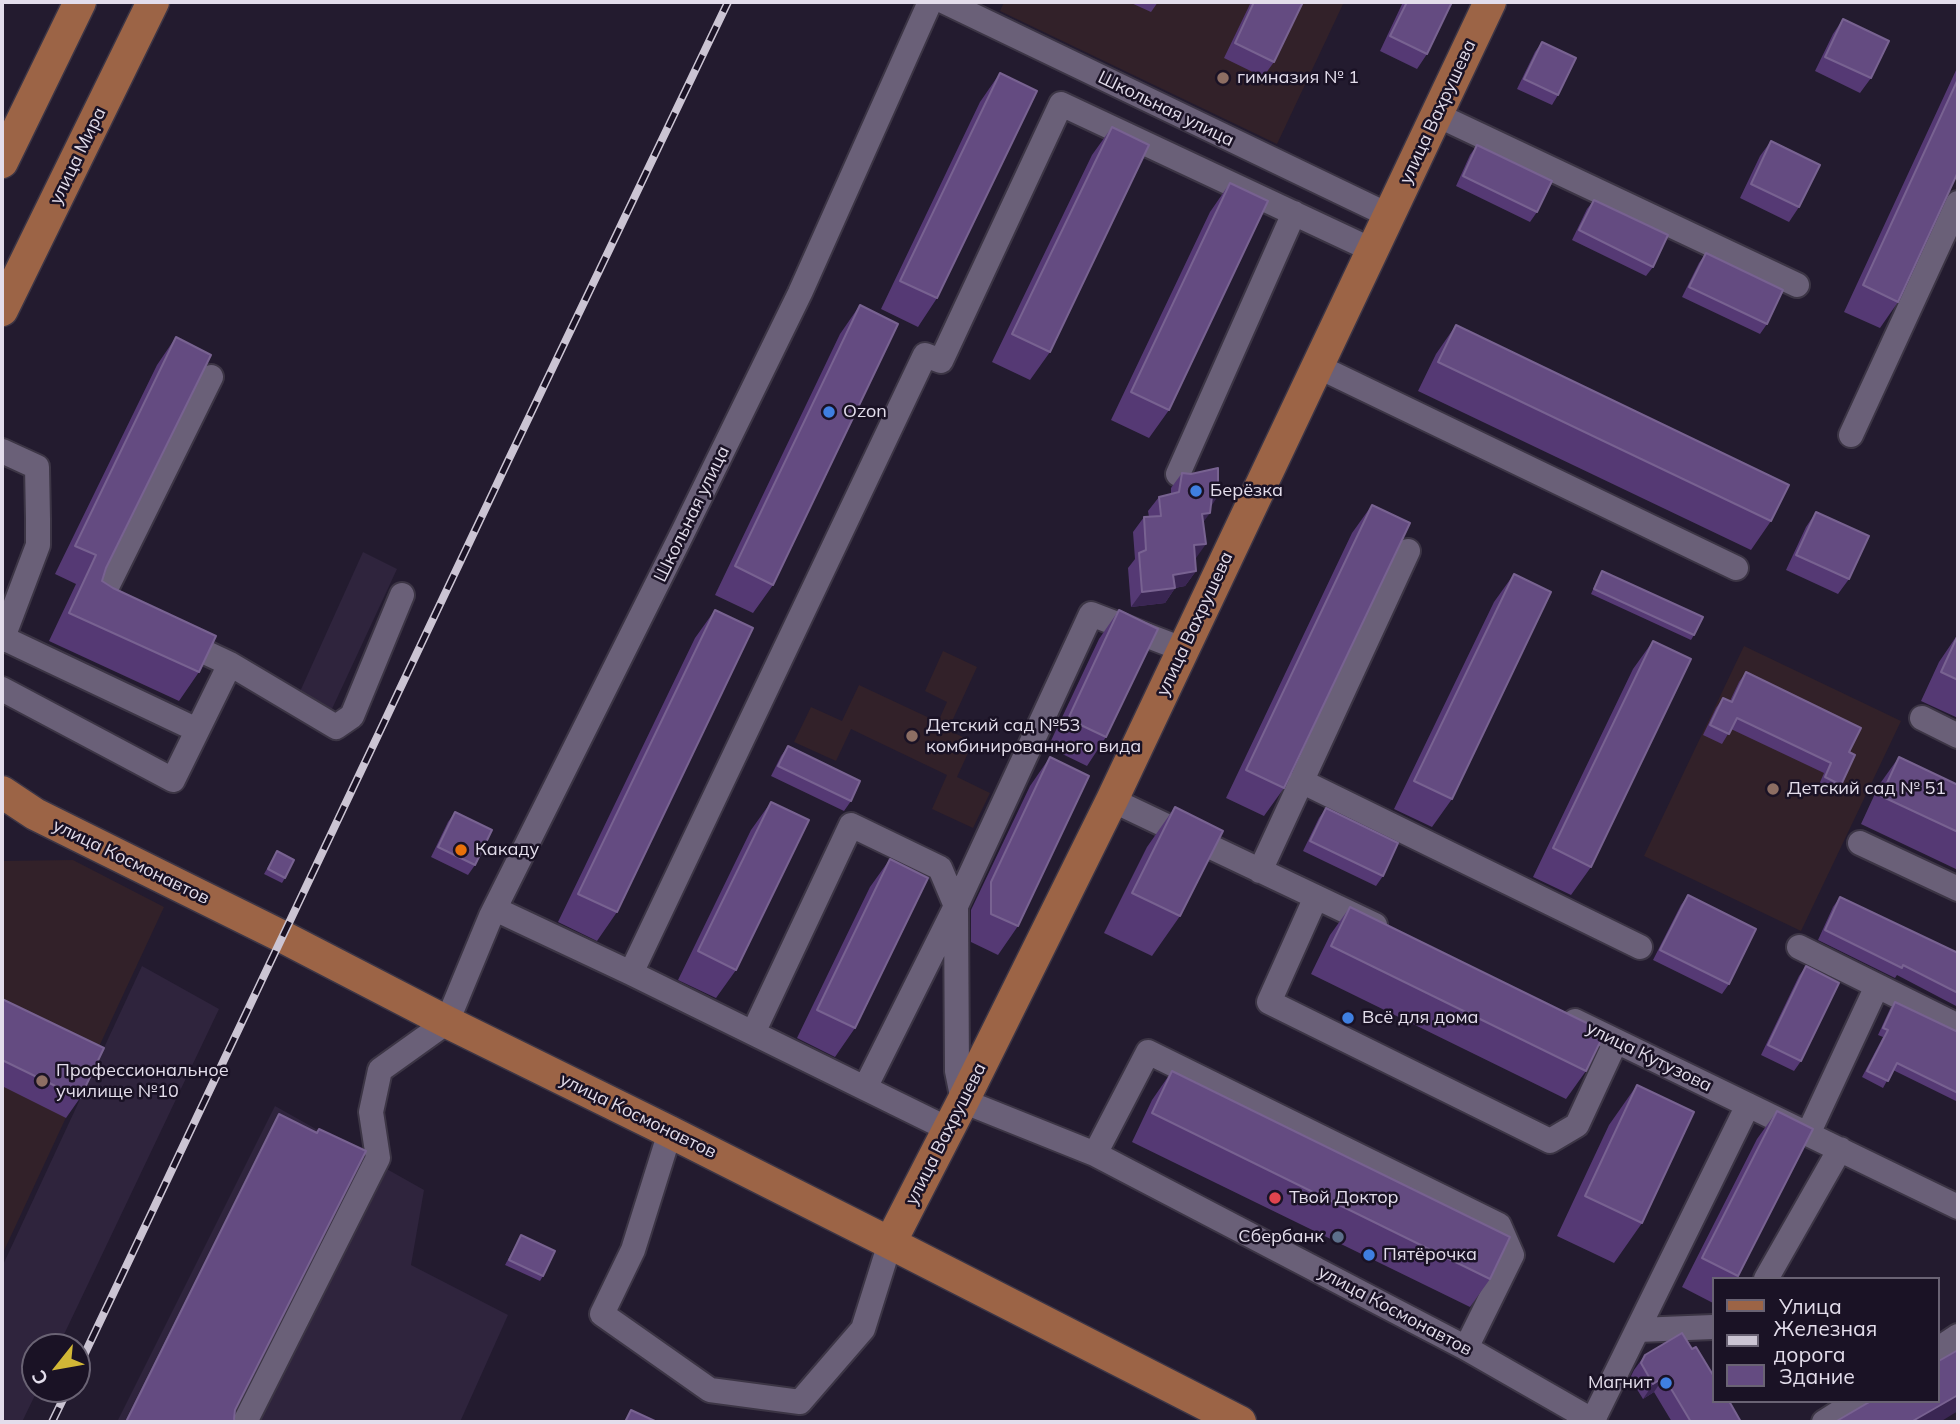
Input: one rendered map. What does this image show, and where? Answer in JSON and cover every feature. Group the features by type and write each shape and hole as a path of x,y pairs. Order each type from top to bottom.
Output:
{"main road":[{"path":"2,162 80,2"},
{"name":"улица Мира","path":"2,310 153,2"},
{"name":"улица Вахрушева","path":"890,1242 1112,800 1490,2"},
{"path":"2,792 35,814"},
{"path":"2,804 35,814"},
{"name":"улица Космонавтов","path":"35,814 890,1242 1240,1422"}],"street":[{"name":"Школьная улица","path":"447,1022 495,909 800,293 930,2"},
{"name":"Школьная улица","path":"945,2 1388,215"},
{"path":"631,973 925,355 941,361 1061,104 1372,250"},
{"path":"1437,115 1797,285"},
{"path":"1851,435 1958,203"},
{"path":"1178,474 1294,213"},
{"path":"1317,366 1736,568"},
{"path":"135,620 99,603 211,377"},
{"path":"2,452 37,467 37,545 2,639 198,730"},
{"path":"1260,871 1408,551"},
{"path":"159,631 230,664 335,727 352,716 402,596"},
{"path":"864,1088 956,906 1091,614 1182,649"},
{"path":"2,689 173,780 230,664"},
{"path":"1922,718 1958,736"},
{"path":"1301,781 1640,947"},
{"path":"1112,800 1397,937"},
{"path":"753,1033 851,825 940,867 956,906 957,1071 963,1101"},
{"path":"1860,843 1958,888"},
{"path":"1316,897 1269,1002 1550,1141 1577,1125 1616,1041"},
{"path":"495,909 948,1129"},
{"path":"1799,947 1958,1026"},
{"path":"1808,1134 1877,986"},
{"name":"улица Кутузова","path":"1549,1009 1958,1207"},
{"path":"245,1422 379,1158 370,1112 380,1070 447,1022"},
{"path":"1095,1154 1148,1052 1499,1225 1512,1255 1466,1348"},
{"name":"улица Космонавтов","path":"963,1101 1095,1154 1466,1348 1593,1422"},
{"path":"1593,1422 1748,1105"},
{"path":"670,1132 633,1250 601,1314 710,1390 800,1402 863,1329 890,1242"},
{"path":"1767,1277 1840,1149"},
{"path":"1637,1330 1712,1327"},
{"path":"1939,1349 1958,1336"},
{"path":"1825,1422 1854,1403"}],"shaded area":[{"name":"гимназия № 1","path":"1004,2 1344,2 1277,144 1000,11"},
{"path":"363,552 397,569 331,711 298,696"},
{"name":"Детский сад № 51","path":"1744,646 1901,721 1801,931 1644,856"},
{"name":"Детский сад №53 комбинированного вида","path":"943,651 977,667 948,730 973,742 957,777 990,793 973,828 932,809 947,775 851,729 836,761 794,742 811,707 842,721 859,685 938,722 947,702 925,691"},
{"name":"Профессиональное училище №10","path":"73,860 164,907 2,1255 2,861"},
{"path":"142,966 219,1009 65,1333 21,1333 21,1403 31,1403 22,1422 2,1422 2,1267"},
{"path":"275,1106 424,1190 411,1265 508,1315 460,1422 117,1422"}],"building":[{"name":"гимназия № 1","path":"1254,2 1303,2 1274,62 1235,43"},
{"path":"1407,2 1452,2 1427,54 1390,36"},
{"path":"1843,19 1889,41 1871,78 1825,57"},
{"path":"1542,42 1576,58 1558,95 1524,79"},
{"path":"1000,73 1037,91 937,298 900,281"},
{"path":"1958,79 1958,172 1898,302 1863,285"},
{"path":"1112,127 1149,145 1050,352 1012,334"},
{"path":"1771,141 1820,165 1799,207 1751,184"},
{"path":"1477,145 1552,181 1537,212 1463,176"},
{"path":"1230,183 1268,201 1169,410 1131,392"},
{"path":"1594,200 1668,235 1653,267 1579,230"},
{"path":"1706,253 1783,290 1767,324 1689,287"},
{"path":"860,305 898,324 773,585 735,566"},
{"path":"1456,325 1789,485 1771,521 1438,362"},
{"path":"176,337 211,355 102,581 216,636 199,672 69,613 96,555 75,546"},
{"path":"1218,468 1218,496 1212,496 1210,513 1202,514 1206,544 1194,545 1196,571 1173,575 1175,588 1142,592 1139,553 1146,550 1144,517 1161,516 1159,497 1179,492 1182,473 1191,474"},
{"path":"1372,505 1410,523 1284,788 1246,770"},
{"path":"1816,512 1869,536 1849,579 1796,555"},
{"path":"1602,571 1703,617 1694,635 1594,589"},
{"path":"1514,574 1551,592 1452,799 1414,781"},
{"path":"715,610 753,628 617,912 578,894"},
{"path":"1119,610 1158,629 1106,737 1068,719"},
{"path":"1958,635 1958,680 1941,672"},
{"path":"1653,641 1691,659 1591,867 1553,848"},
{"path":"1746,672 1861,728 1849,752 1855,755 1841,785 1825,777 1831,763 1737,718 1729,734 1710,725 1723,698 1732,702"},
{"path":"788,746 860,781 851,801 778,766"},
{"path":"1050,757 1089,776 1018,926 991,914 991,882"},
{"path":"1899,757 1958,785 1958,832 1881,796"},
{"path":"771,802 809,820 736,970 698,951"},
{"path":"1175,807 1223,831 1180,916 1132,893"},
{"path":"1326,808 1398,843 1383,876 1310,841"},
{"path":"455,812 492,830 475,865 438,847"},
{"path":"277,851 294,860 285,878 268,869"},
{"path":"890,859 928,878 855,1028 817,1010"},
{"path":"1688,895 1756,929 1729,984 1660,950"},
{"path":"1840,897 1958,953 1958,993 1825,930"},
{"path":"1350,907 1605,1032 1586,1071 1331,946"},
{"path":"1806,966 1839,983 1801,1061 1768,1045"},
{"path":"2,999 104,1048 80,1098 2,1060"},
{"path":"1895,1002 1958,1032 1958,1093 1897,1063 1888,1081 1867,1071 1888,1030 1883,1028"},
{"path":"1172,1071 1510,1237 1490,1279 1152,1113"},
{"path":"1637,1085 1694,1112 1642,1223 1585,1196"},
{"path":"1777,1111 1813,1129 1738,1276 1702,1258"},
{"path":"279,1114 317,1133 319,1129 366,1151 235,1410 235,1422 126,1422"},
{"path":"521,1235 555,1251 543,1276 509,1260"},
{"path":"1682,1333 1692,1349 1696,1347 1712,1373 1712,1403 1730,1403 1741,1422 1691,1422 1664,1377 1653,1384 1641,1363 1645,1355"},
{"path":"1958,1350 1958,1395 1911,1422 1835,1422 1868,1403 1939,1403 1939,1361"},
{"path":"631,1410 657,1422 625,1422"}],"railway":[{"path":"91,1340 728,2"},
{"path":"52,1422 61,1403"}],"place":[{"name":"гимназия № 1","path":"1223,78"},
{"name":"Ozon","path":"829,412"},
{"name":"Берёзка","path":"1196,491"},
{"name":"Детский сад №53 комбинированного вида","path":"912,736"},
{"name":"Детский сад № 51","path":"1773,789"},
{"name":"Какаду","path":"461,850"},
{"name":"Всё для дома","path":"1348,1018"},
{"name":"Профессиональное училище №10","path":"42,1081"},
{"name":"Твой Доктор","path":"1275,1198"},
{"name":"Сбербанк","path":"1338,1237"},
{"name":"Пятёрочка","path":"1369,1255"},
{"name":"Магнит","path":"1666,1383"}]}
